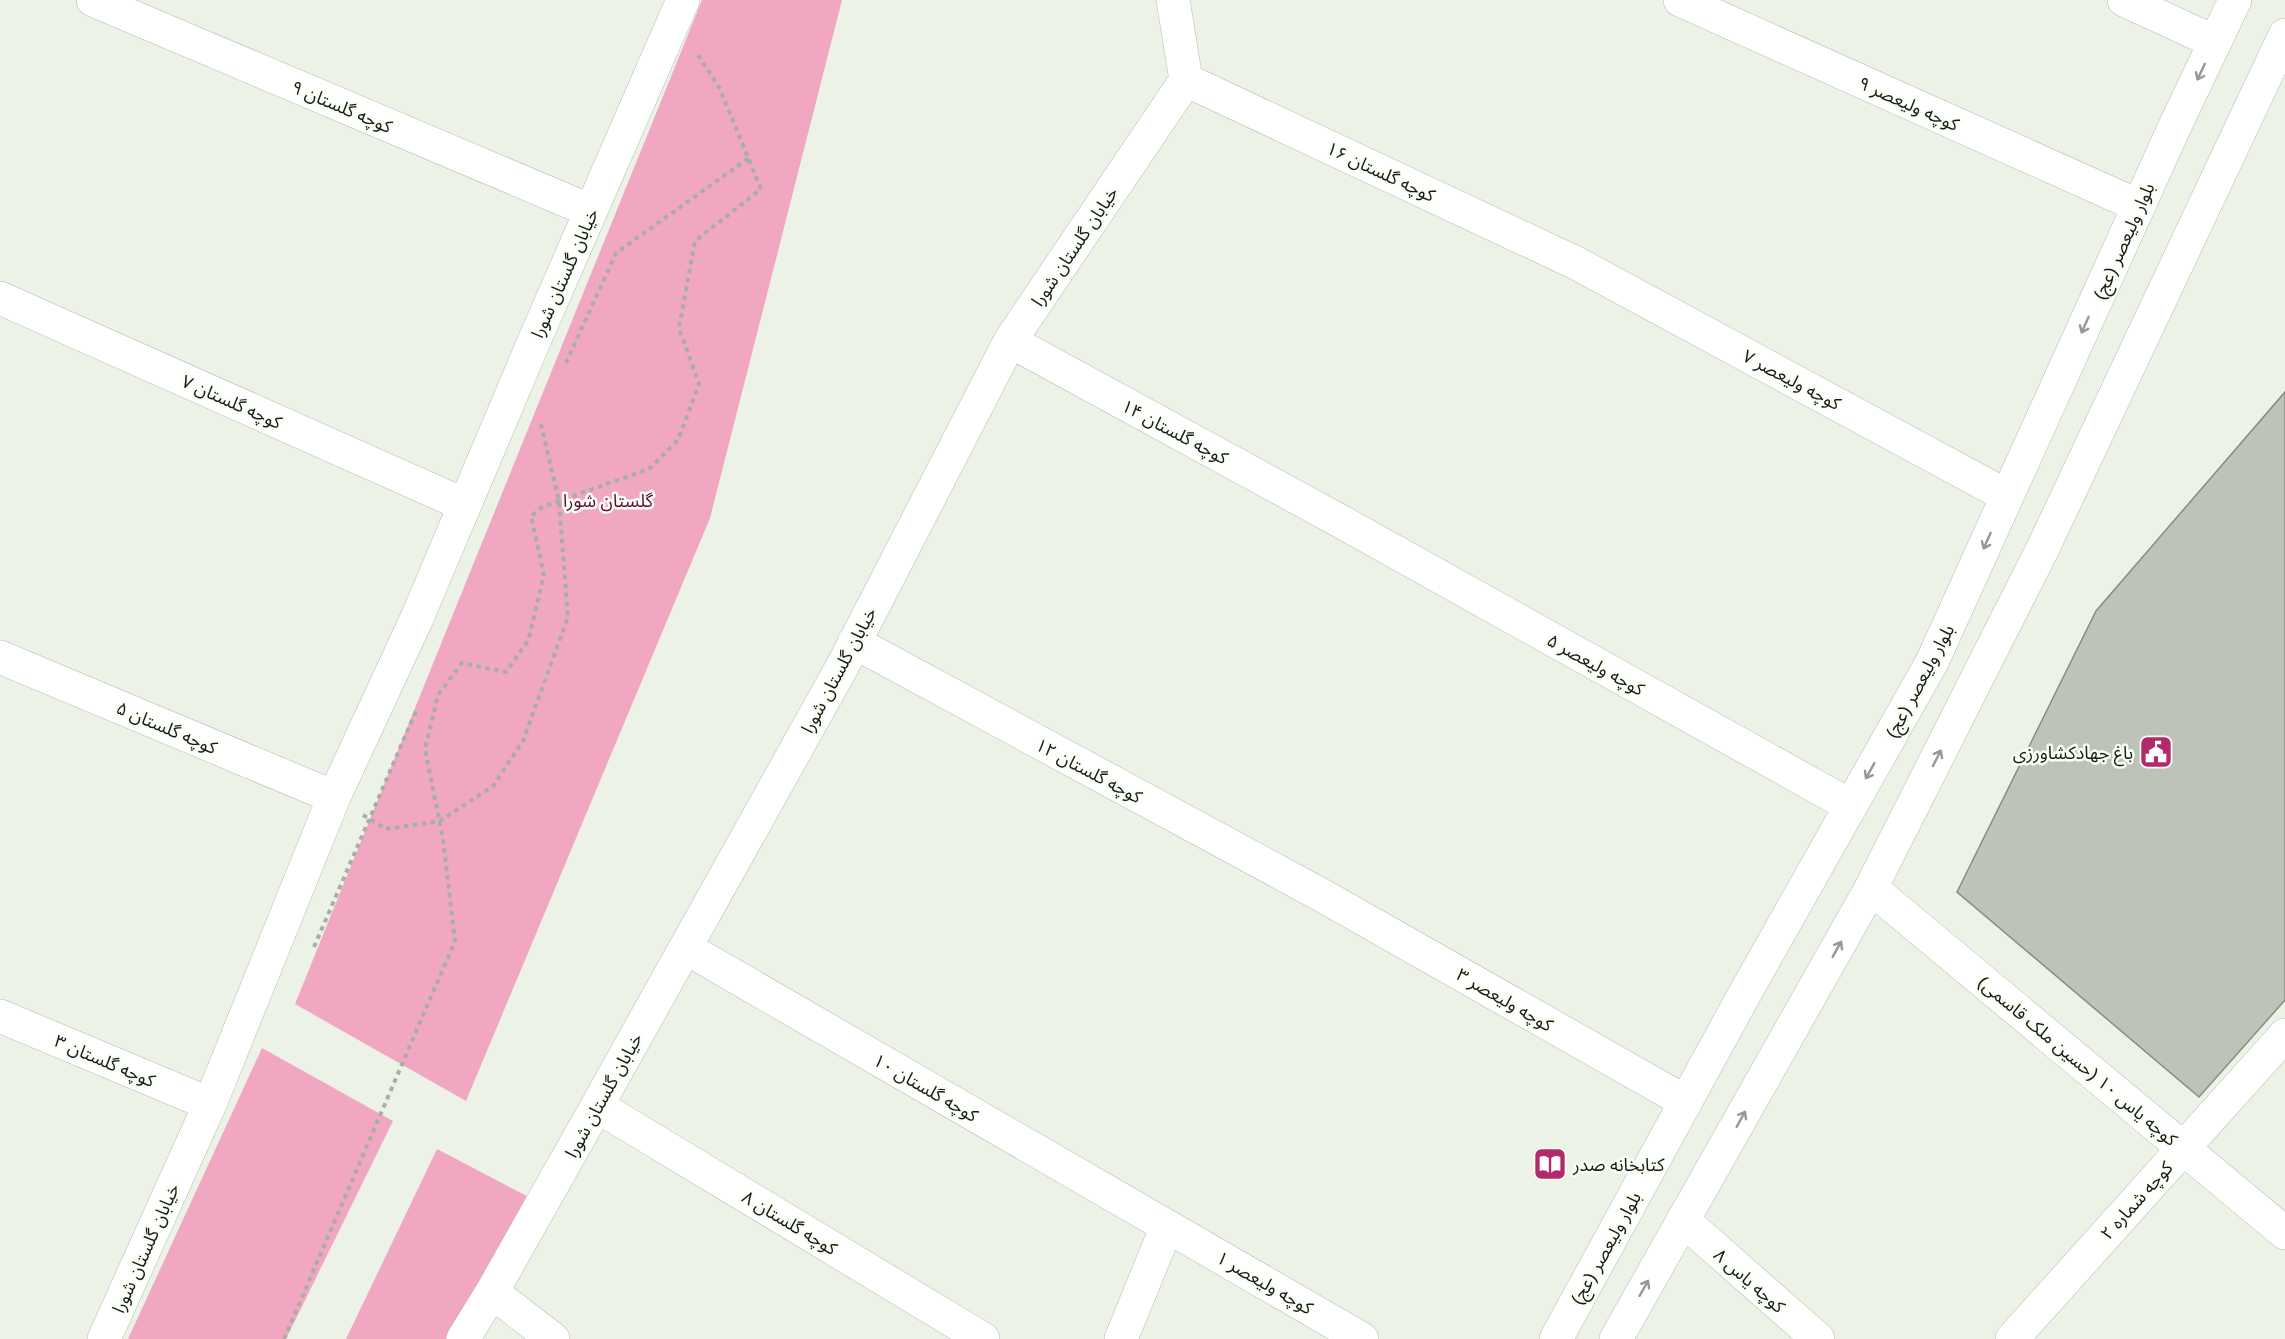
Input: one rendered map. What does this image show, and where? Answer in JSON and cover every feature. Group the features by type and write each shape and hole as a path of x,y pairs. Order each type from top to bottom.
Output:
{"street":[{"path":"1173,0 1186,80"},
{"name":"کوچه ولیعصر ۹","path":"1680,0 2139,206"},
{"path":"2124,0 2215,42"},
{"name":"بلوار ولیعصر (عج)","path":"1556,1339 1932,662 2235,0"},
{"name":"کوچه گلستان ۹","path":"108,3 591,211"},
{"name":"خیابان گلستان شورا","path":"104,1339 210,1104 334,797 417,618 679,9"},
{"path":"1616,1339 1871,888 2043,548 2285,35"},
{"name":"کوچه گلستان ۱۶","path":"1186,80 1576,263"},
{"name":"خیابان گلستان شورا","path":"463,1339 492,1292 686,948 854,642 1010,341 1186,80"},
{"name":"کوچه ولیعصر ۷","path":"1576,263 2007,496"},
{"name":"کوچه گلستان ۷","path":"0,298 465,505"},
{"name":"کوچه گلستان ۱۴","path":"1010,341 1340,521"},
{"name":"کوچه ولیعصر ۵","path":"1340,521 1851,806"},
{"name":"کوچه گلستان ۱۲","path":"854,642 1325,897"},
{"name":"کوچه گلستان ۵","path":"0,657 334,797"},
{"name":"کوچه یاس ۱۰ (حسین ملک قاسمی)","path":"1871,888 2285,1233"},
{"name":"کوچه ولیعصر ۳","path":"1325,897 1686,1102"},
{"name":"کوچه گلستان ۱۰","path":"686,948 1167,1226"},
{"name":"کوچه گلستان ۳","path":"0,1016 210,1104"},
{"name":"کوچه شماره ۲","path":"2012,1339 2285,1035"},
{"name":"کوچه گلستان ۸","path":"597,1106 983,1339"},
{"name":"کوچه یاس ۸","path":"1683,1220 1818,1339"},
{"path":"1120,1339 1167,1226"},
{"name":"کوچه ولیعصر ۱","path":"1167,1226 1362,1339"},
{"path":"492,1292 553,1339"}],"path":[{"path":"284,1339 455,942 440,821 424,749 438,695 462,663 506,672 528,641 544,576 531,516 542,507 649,469 678,440 699,384 679,328 695,241 761,189 719,87 679,9"},
{"path":"564,368 616,253 748,158"},
{"path":"334,797 386,829 440,821 493,786 523,741 568,617 559,501 540,421 536,431"},
{"path":"313,951 420,701"}],"green space":[{"name":"گلستان شورا","path":"702,0 842,0 710,518 466,1101 295,1004"},
{"path":"262,1048 393,1121 286,1339 128,1339"},
{"path":"437,1149 542,1204 455,1339 346,1339"}],"building":[{"name":"باغ جهادکشاورزی","path":"2285,392 2285,1000 2199,1097 1957,892 2096,611"}],"place":[{"name":"باغ جهادکشاورزی","path":"2156,752"},
{"name":"کتابخانه صدر","path":"1550,1164"}]}
